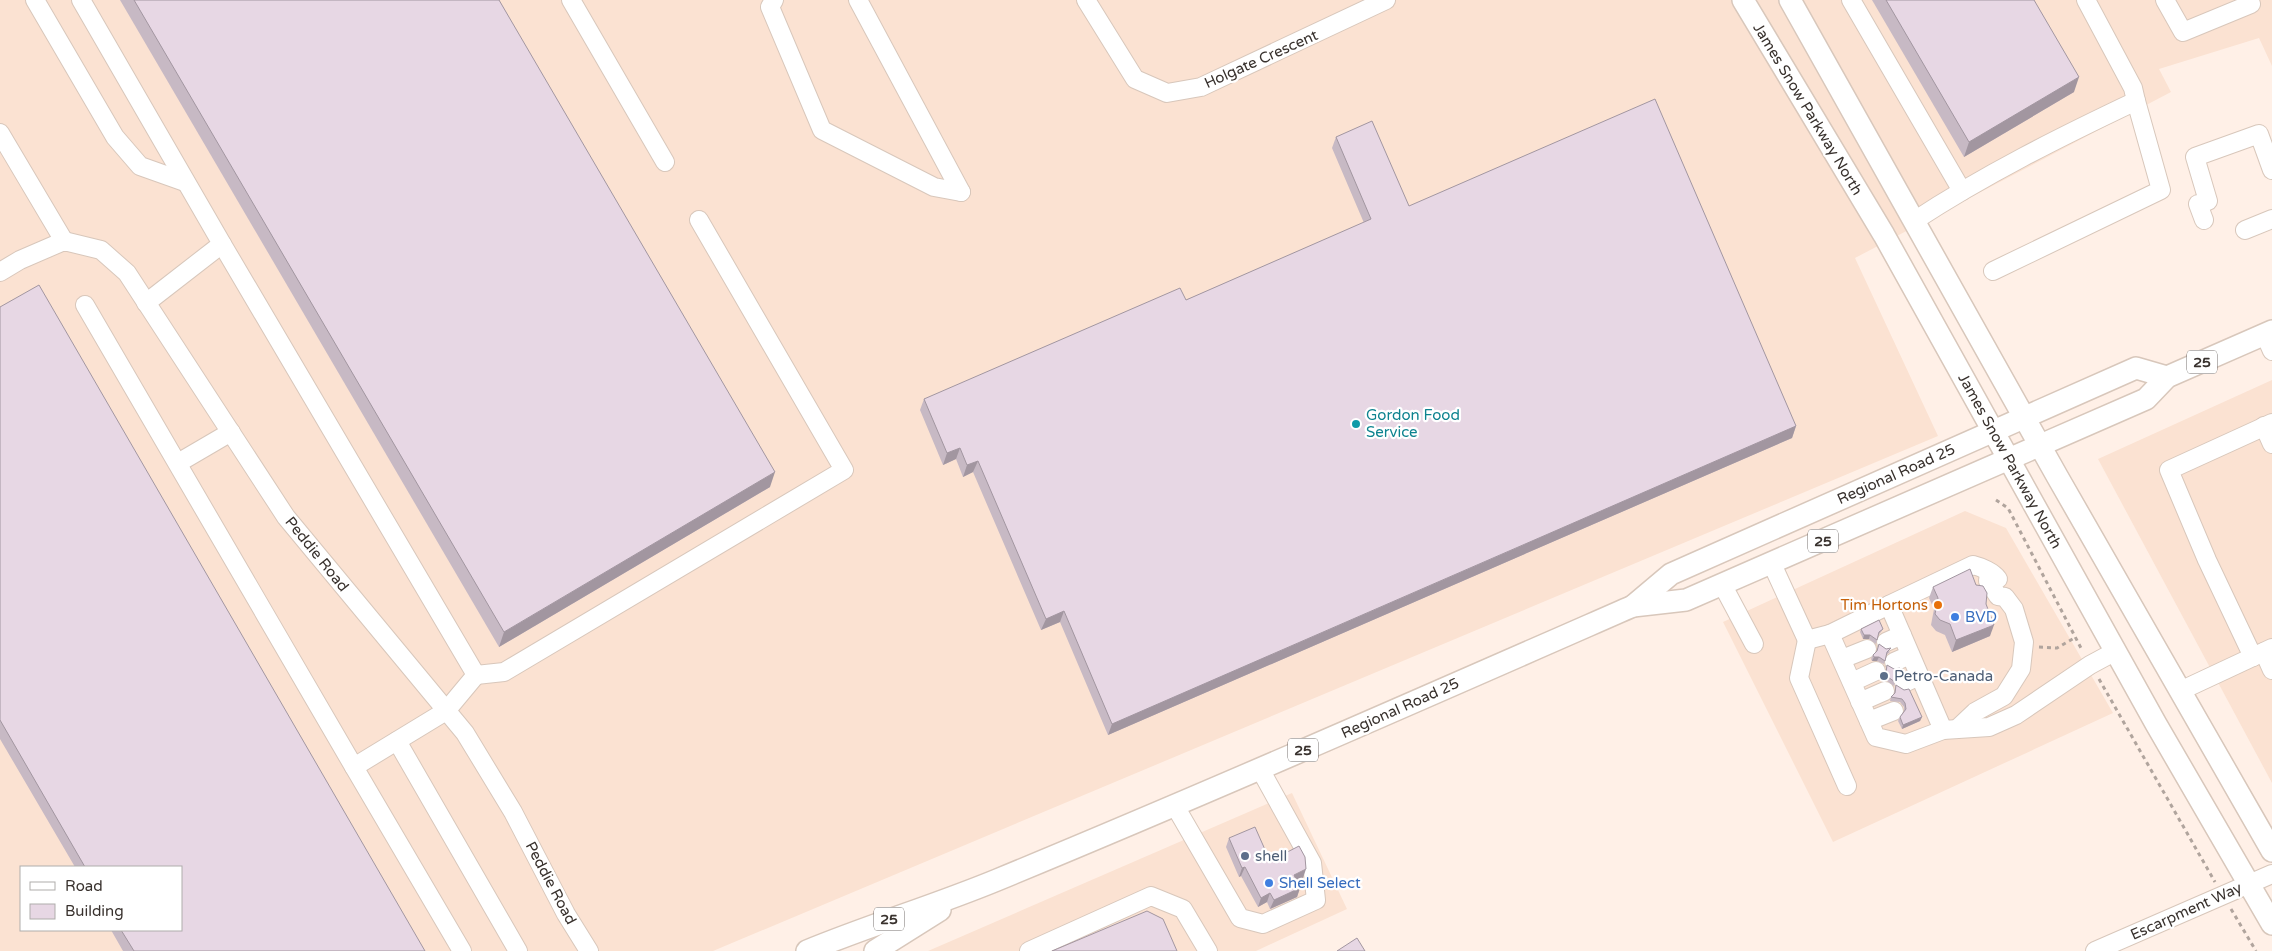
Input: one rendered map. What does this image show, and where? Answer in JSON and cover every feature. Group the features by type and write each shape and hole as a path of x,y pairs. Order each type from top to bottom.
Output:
{"main road":[{"name":"James Snow Parkway North","path":"1743,0 1884,235 2156,724 2272,924"},
{"path":"1790,0 2040,446 2272,851"},
{"name":"Regional Road 25","path":"1633,606 1686,600 1772,564 2146,399 2167,377 2270,339"},
{"name":"Regional Road 25","path":"808,951 858,930 972,890 1175,806 1633,606 1671,574 2136,368 2167,377"},
{"name":"Regional Road 25","path":"875,951 972,890"}],"street":[{"path":"35,0 115,137 140,166 185,182"},
{"path":"81,0 185,182 476,675"},
{"path":"570,0 665,162"},
{"path":"774,0 770,7 822,130 934,187 961,192 858,0"},
{"name":"Holgate Crescent","path":"1086,0 1135,79 1167,92 1201,87 1386,0"},
{"path":"1851,0 1962,191"},
{"path":"1993,272 2162,190 2133,88 2086,0"},
{"path":"2165,0 2183,32 2251,4 2249,0"},
{"path":"1914,222 1962,191 2072,131 2136,101"},
{"path":"0,133 64,241 20,260 0,272"},
{"path":"2204,220 2198,204 2208,201 2195,157 2258,134 2272,170"},
{"path":"2245,230 2272,219"},
{"path":"354,767 446,710 476,675 504,672 844,470 699,220"},
{"name":"Peddie Road","path":"64,241 101,250 127,273 286,516 465,733 513,812 566,914 589,951"},
{"path":"146,303 222,244"},
{"path":"85,305 462,951"},
{"path":"2272,444 2268,424 2170,470 2207,560 2272,670"},
{"path":"178,463 231,432"},
{"path":"1772,564 1807,640 1799,678 1847,786"},
{"path":"1807,640 1830,634 1973,566 1982,567 1989,573 1988,581 1998,596 2005,597 2014,609 2024,642 2021,669 2004,696 1975,712 1950,730"},
{"path":"1722,584 1754,644"},
{"path":"1889,605 1910,655 1912,679 1921,701 1950,730"},
{"path":"1830,634 1876,737 1906,744 1950,730 1989,727 2016,715 2090,665 2116,650"},
{"path":"1886,642 1902,635"},
{"path":"1842,659 1867,649"},
{"path":"2180,690 2263,653"},
{"path":"1894,662 1910,655"},
{"path":"1852,682 1876,671"},
{"path":"1860,702 1885,691"},
{"path":"1869,721 1894,711"},
{"path":"397,741 518,951"},
{"path":"1175,806 1240,918 1263,924 1316,900 1312,863 1260,769"},
{"name":"Escarpment Way","path":"2095,951 2272,874"},
{"path":"1029,951 1151,896 1183,909 1208,951"}],"path":[{"path":"1996,500 2008,508 2090,665 2196,852 2256,951"},
{"path":"2023,647 2057,648 2076,637"}],"shaded area":[{"path":"0,0 2272,0 2272,66 2259,38 2159,69 2171,92 1855,258 1938,436 713,951 0,951"},
{"path":"2272,380 2272,783 2098,459"},
{"path":"1965,511 2006,528 2113,713 1833,842 1723,622"},
{"path":"1292,793 1347,909 1256,951 928,951"}],"building":[{"path":"134,0 499,0 775,472 504,632"},
{"path":"1886,0 2034,0 2079,77 1969,142"},
{"name":"Gordon Food Service","path":"1655,99 1796,426 1112,724 1064,611 1046,619 978,461 967,465 960,448 947,453 924,399 1180,288 1186,300 1371,219 1336,137 1372,121 1409,206"},
{"path":"39,285 425,951 134,951 122,931 182,931 182,866 84,866 0,720 0,307"},
{"path":"1970,569 1976,585 1983,586 1987,593 1986,604 1994,625 1956,640 1950,624 1940,620 1935,614 1938,598 1933,587"},
{"path":"1879,620 1883,629 1879,632 1877,640 1870,635 1864,635 1861,629"},
{"path":"1879,644 1886,649 1891,648 1887,652 1885,661 1873,655 1877,651"},
{"path":"1887,665 1894,669 1900,668 1895,682 1888,677 1882,677 1886,673"},
{"path":"1896,685 1904,690 1909,689 1922,717 1903,725 1900,717 1906,709 1905,703 1902,699 1891,697 1895,693"},
{"path":"1255,827 1270,861 1299,846 1305,857 1306,869 1294,875 1300,888 1274,900 1270,893 1261,898 1245,867 1242,868 1229,838"},
{"path":"1147,911 1163,919 1177,951 1052,951"},
{"path":"1357,938 1365,951 1337,951"}],"place":[{"name":"Gordon Food Service","path":"1356,424"},
{"name":"Tim Hortons","path":"1938,605"},
{"name":"BVD","path":"1955,617"},
{"name":"Petro-Canada","path":"1884,676"},
{"name":"shell","path":"1245,856"},
{"name":"Shell Select","path":"1269,883"}]}
